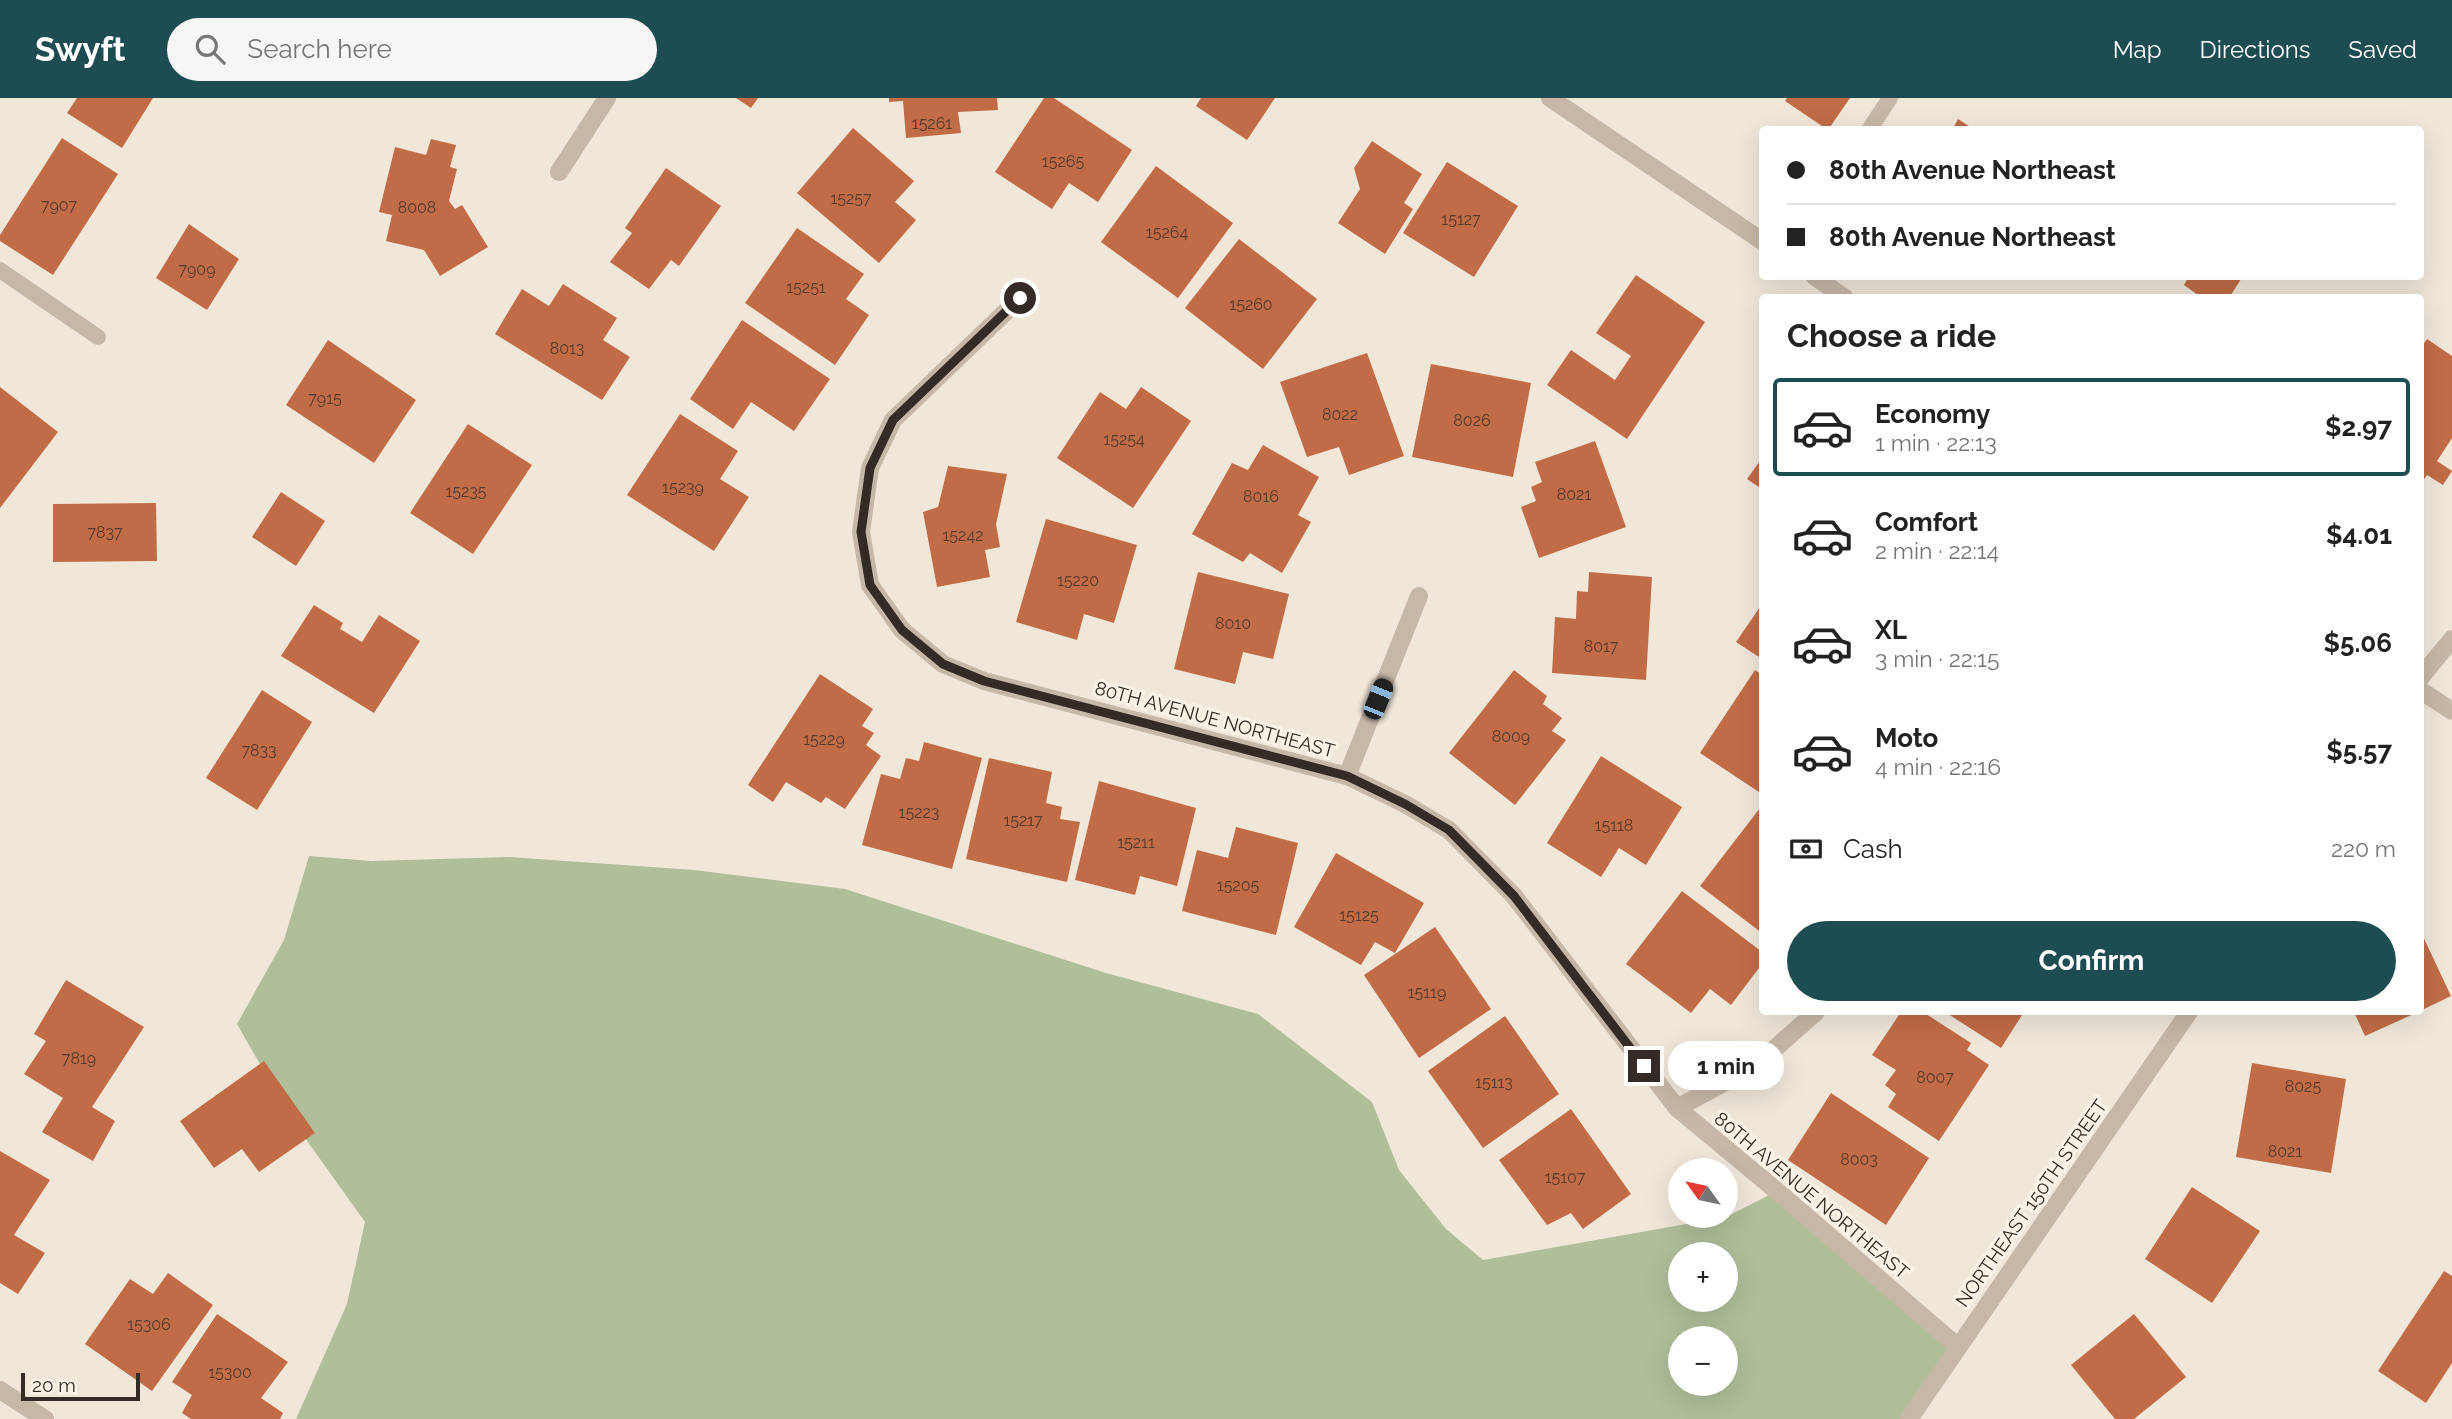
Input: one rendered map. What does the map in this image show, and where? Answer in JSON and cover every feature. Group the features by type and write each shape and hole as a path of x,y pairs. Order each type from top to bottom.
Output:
{"street":[{"path":"559,172 607,98"},
{"path":"1550,98 1759,239"},
{"path":"1820,280 1839,294"},
{"name":"80TH AVENUE NORTHEAST","path":"1020,298 893,420 870,468 861,532 870,585 902,630 943,664 984,681 1347,776 1405,804 1449,830 1514,896 1676,1108 1957,1346"},
{"path":"1347,776 1419,596"},
{"path":"2424,673 2452,639"},
{"path":"2424,693 2452,711"},
{"path":"1676,1108 1755,1066 1813,1015"},
{"name":"NORTHEAST 150TH STREET","path":"1909,1419 2187,1015"},
{"path":"0,1390 45,1419"}],"lane":[{"path":"1872,126 1890,98"},
{"path":"0,270 98,337"}],"green space":[{"path":"309,856 371,861 509,857 694,870 845,889 1106,973 1258,1014 1372,1102 1399,1170 1446,1229 1483,1260 1668,1227 1738,1228 1738,1211 1777,1191 1957,1346 1909,1419 296,1419 347,1304 365,1222 290,1117 237,1024 284,940"}],"building":[{"path":"77,98 153,98 122,148 67,113"},
{"path":"736,98 758,98 751,108"},
{"path":"889,98 997,98 998,110 958,112 961,133 906,138 903,101 889,102"},
{"path":"1044,98 1054,98 1132,150 1098,202 1069,183 1052,209 995,172"},
{"path":"1201,98 1275,98 1247,140 1196,106"},
{"path":"1787,98 1850,98 1831,126 1822,126 1785,101"},
{"path":"1958,119 1969,126 1954,126"},
{"path":"853,128 914,181 895,202 916,220 879,263 797,193"},
{"path":"62,138 118,174 53,275 0,241 0,235"},
{"path":"431,139 456,145 450,167 457,169 449,201 455,209 462,205 488,247 440,276 424,250 386,241 392,215 379,212 395,147 426,155"},
{"path":"1372,141 1422,174 1404,203 1413,209 1385,254 1338,223 1360,189 1354,168"},
{"path":"1447,162 1518,206 1474,277 1403,233"},
{"path":"1156,166 1233,223 1178,298 1101,242"},
{"path":"666,168 721,206 679,266 671,260 649,289 610,262 632,233 625,228"},
{"path":"189,224 239,259 207,310 156,278"},
{"path":"797,228 864,274 846,299 869,315 835,365 745,303"},
{"path":"1239,239 1317,299 1263,369 1185,308"},
{"path":"1636,275 1705,322 1627,439 1547,385 1571,350 1615,380 1631,356 1596,333"},
{"path":"2187,280 2240,280 2232,294 2196,294 2184,285"},
{"path":"563,284 617,318 603,340 630,357 602,400 495,334 522,289 549,306"},
{"path":"742,320 830,379 794,431 751,402 733,429 690,399"},
{"path":"2427,339 2452,356 2452,438 2437,461 2452,471 2443,485 2427,475 2424,479 2424,343"},
{"path":"328,340 416,400 374,463 286,405"},
{"path":"1367,353 1404,456 1349,475 1339,447 1307,457 1280,382"},
{"path":"1431,364 1531,383 1513,477 1412,457"},
{"path":"0,387 58,432 0,508"},
{"path":"1141,387 1191,421 1133,508 1057,458 1100,392 1126,409"},
{"path":"680,414 738,451 720,479 749,497 714,551 627,495"},
{"path":"468,424 532,465 473,554 410,513"},
{"path":"1595,441 1626,527 1539,558 1521,507 1536,501 1531,487 1542,482 1535,462"},
{"path":"1263,445 1319,477 1298,515 1311,522 1282,573 1250,553 1243,562 1192,534 1232,463 1248,470"},
{"path":"1759,462 1759,487 1747,479"},
{"path":"948,466 1007,474 996,524 1000,547 985,550 990,577 937,587 923,512 938,507"},
{"path":"281,492 325,521 296,566 252,537"},
{"path":"156,503 157,561 53,562 53,504"},
{"path":"1046,519 1137,545 1114,623 1084,614 1077,640 1016,622"},
{"path":"1198,572 1289,594 1273,659 1243,652 1235,684 1174,669"},
{"path":"1589,572 1652,577 1646,680 1552,673 1555,617 1576,619 1577,591 1588,592"},
{"path":"314,605 343,623 340,629 362,642 379,615 420,641 374,713 281,656"},
{"path":"1759,608 1759,657 1736,642"},
{"path":"1514,670 1547,696 1543,704 1562,718 1552,731 1566,740 1515,805 1449,753"},
{"path":"1755,670 1759,673 1759,792 1700,753"},
{"path":"820,674 873,709 862,726 874,733 866,745 881,756 845,809 826,797 821,803 786,782 773,802 748,785"},
{"path":"262,690 312,722 257,810 206,778"},
{"path":"924,742 982,758 952,869 862,845 881,774 900,779 906,758 919,761"},
{"path":"1601,756 1682,807 1646,865 1619,848 1601,877 1547,843"},
{"path":"989,758 1052,772 1046,803 1062,807 1060,819 1080,822 1067,882 966,859"},
{"path":"1099,781 1196,808 1177,886 1140,876 1135,895 1075,880"},
{"path":"1759,809 1759,931 1700,886"},
{"path":"1236,827 1298,843 1276,935 1182,911 1197,850 1228,858"},
{"path":"1336,853 1424,903 1395,953 1375,942 1361,965 1294,927"},
{"path":"1682,891 1759,950 1759,968 1731,1005 1710,989 1691,1013 1626,964"},
{"path":"1435,927 1491,1009 1419,1058 1364,975"},
{"path":"2424,939 2451,996 2424,1009"},
{"path":"66,980 144,1027 92,1107 115,1121 93,1161 42,1132 63,1098 24,1074 46,1041 34,1034"},
{"path":"1899,1015 1928,1015 1971,1043 1967,1050 1989,1065 1939,1141 1888,1107 1896,1094 1885,1085 1896,1070 1872,1055"},
{"path":"1950,1015 2022,1015 2001,1048"},
{"path":"2355,1015 2411,1015 2365,1036"},
{"path":"1505,1016 1559,1094 1483,1148 1428,1071"},
{"path":"264,1061 315,1133 259,1172 242,1149 214,1168 180,1121"},
{"path":"2252,1063 2346,1079 2331,1173 2236,1157"},
{"path":"1831,1093 1929,1158 1886,1225 1788,1160"},
{"path":"1571,1109 1631,1194 1583,1229 1571,1213 1547,1225 1499,1160"},
{"path":"0,1151 50,1180 14,1235 45,1253 18,1294 0,1283"},
{"path":"2192,1187 2260,1231 2212,1303 2145,1259"},
{"path":"2444,1271 2452,1276 2452,1363 2426,1403 2378,1371"},
{"path":"168,1273 213,1305 152,1391 85,1344 130,1279 153,1294"},
{"path":"217,1314 288,1362 261,1398 283,1413 280,1419 191,1419 182,1413 192,1395 172,1382"},
{"path":"2134,1314 2186,1377 2134,1419 2115,1419 2071,1365"}],"route":[{"path":"1020,298 893,420 870,468 861,532 870,585 902,630 943,664 984,681 1347,776 1405,804 1449,830 1514,896 1644,1066"}]}
